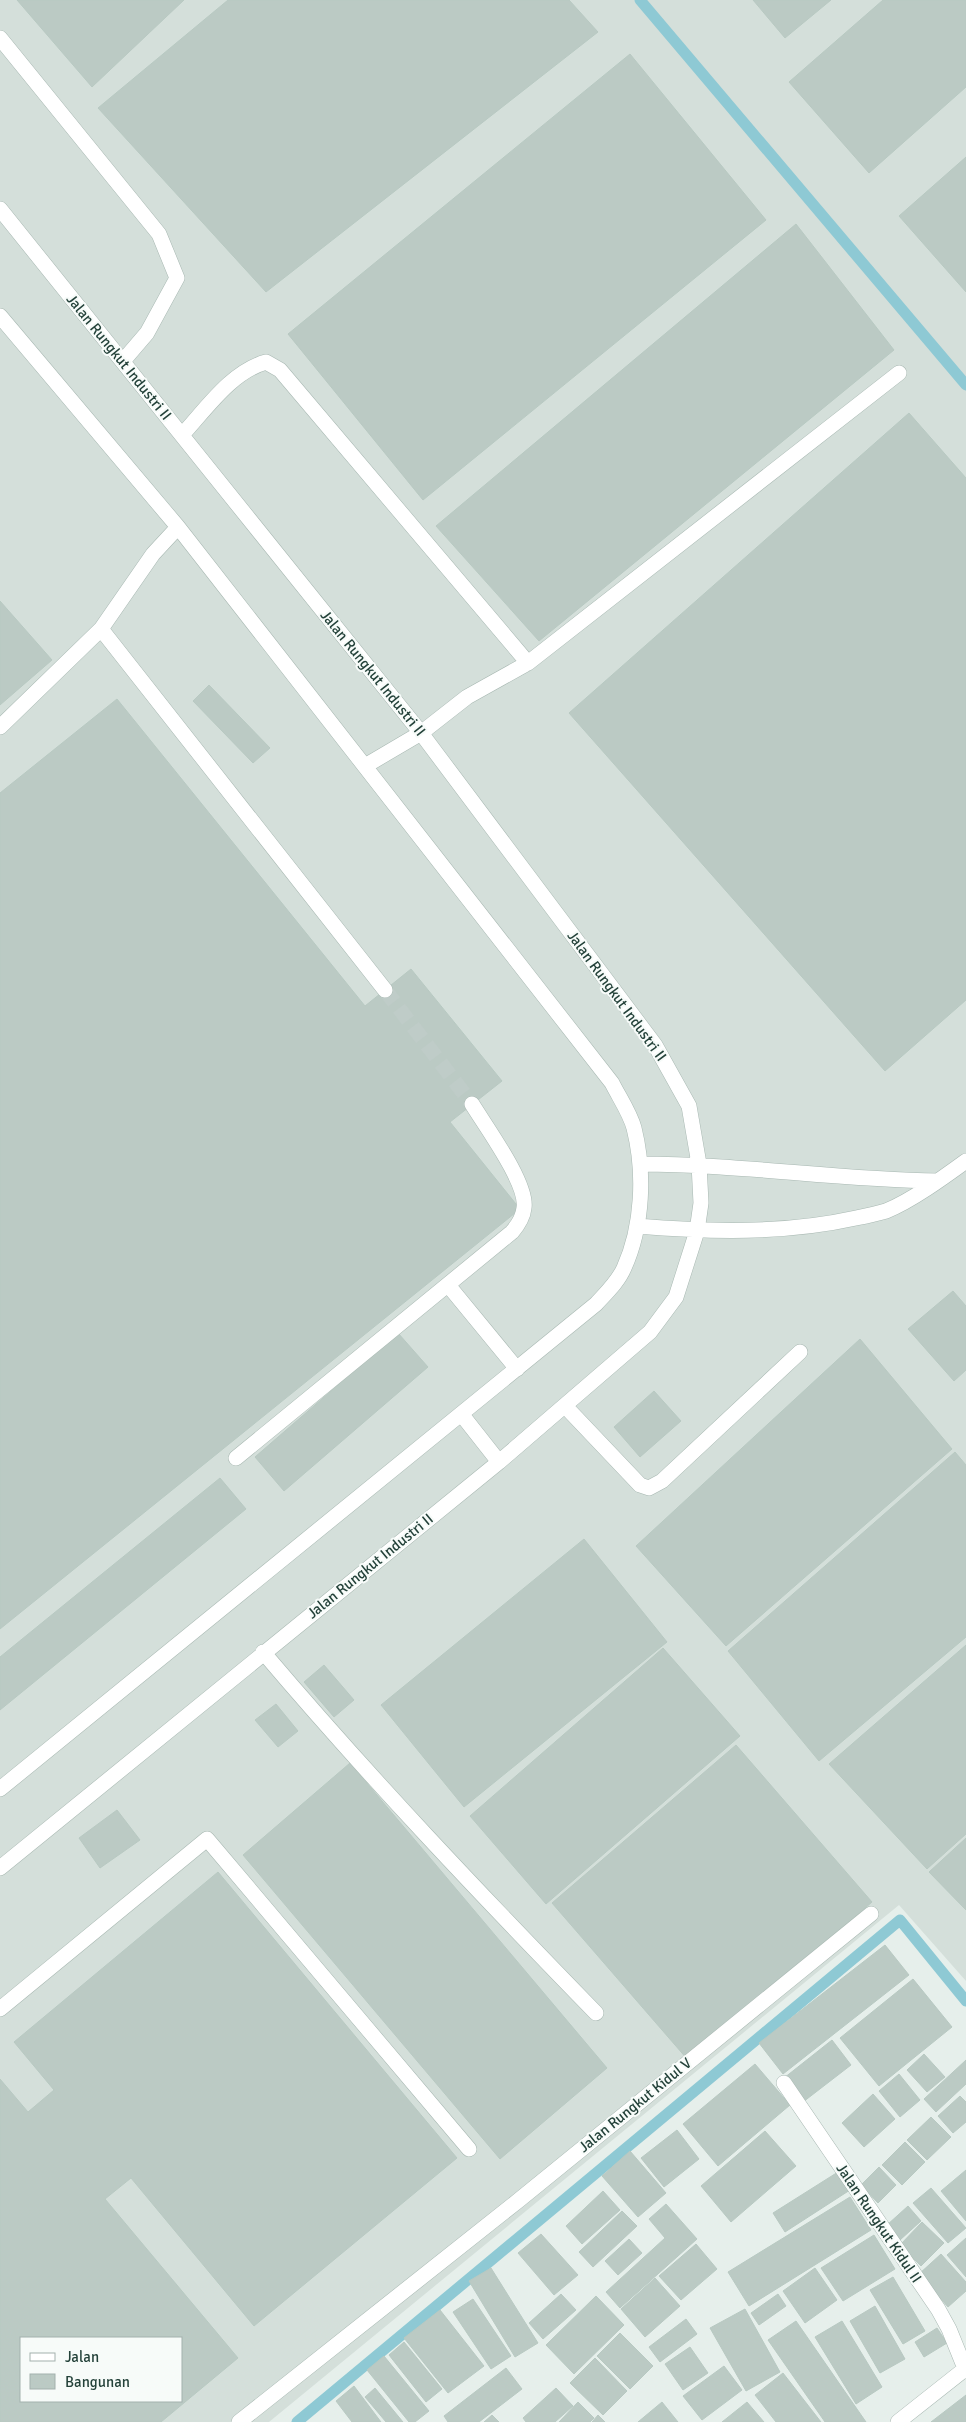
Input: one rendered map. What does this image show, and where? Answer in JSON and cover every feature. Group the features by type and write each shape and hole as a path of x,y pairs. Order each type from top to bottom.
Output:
{"street":[{"path":"0,38 159,234 177,278 147,333 123,361"},
{"name":"Jalan Rungkut Industri II","path":"0,209 421,733 655,1044 689,1106 699,1164 701,1203 698,1231 676,1297 650,1332 499,1462 0,1868"},
{"path":"0,316 178,527 612,1083 634,1126 640,1164 637,1226 624,1268 612,1287 596,1304 462,1415 0,1789"},
{"path":"182,435 211,403 249,367 266,362 280,370 528,663"},
{"path":"365,766 421,733 467,697 528,663 899,373"},
{"path":"0,727 101,629 153,554 178,527"},
{"path":"101,629 385,990"},
{"path":"236,1458 512,1232 520,1222 525,1207 523,1192 516,1176 472,1104"},
{"path":"637,1226 698,1231 773,1229 831,1224 886,1211 938,1181 966,1161"},
{"path":"640,1164 699,1164 884,1180 938,1181"},
{"path":"448,1285 517,1369"},
{"path":"565,1406 640,1485 649,1488 662,1481 800,1352"},
{"path":"462,1415 499,1462"},
{"path":"264,1652 324,1721 596,2013"},
{"path":"0,2009 207,1839 469,2149"},
{"name":"Jalan Rungkut Kidul V","path":"239,2422 400,2295 871,1914"},
{"name":"Jalan Rungkut Kidul II","path":"784,2083 938,2309 949,2329 965,2370 898,2422"}],"shaded area":[{"path":"0,0 966,0 966,1981 899,1905 269,2422 0,2422"}],"building":[{"path":"17,0 184,0 92,87"},
{"path":"228,0 569,0 598,32 266,292 98,108"},
{"path":"753,0 831,0 785,38"},
{"path":"883,0 966,0 966,87 869,173 789,82"},
{"path":"630,54 766,220 423,500 288,334"},
{"path":"966,157 966,292 899,216"},
{"path":"796,224 894,350 539,641 436,526"},
{"path":"909,413 966,478 966,1000 885,1071 569,713"},
{"path":"0,601 52,660 0,705"},
{"path":"209,685 270,748 253,763 193,701"},
{"path":"117,699 365,1006 411,969 502,1081 450,1122 520,1209 0,1629 0,793"},
{"path":"953,1291 966,1306 966,1370 954,1381 908,1329"},
{"path":"398,1333 428,1367 284,1491 255,1457"},
{"path":"860,1339 952,1449 726,1646 636,1546"},
{"path":"654,1391 681,1421 640,1457 614,1427"},
{"path":"955,1452 966,1465 966,1637 819,1761 728,1651"},
{"path":"220,1478 246,1509 0,1710 0,1657"},
{"path":"584,1539 667,1642 464,1807 381,1705"},
{"path":"966,1645 966,1834 927,1869 829,1764"},
{"path":"663,1648 740,1736 546,1904 470,1816"},
{"path":"324,1665 354,1700 334,1717 304,1682"},
{"path":"276,1704 298,1731 278,1747 255,1720"},
{"path":"736,1745 872,1902 688,2060 552,1903"},
{"path":"350,1763 607,2068 500,2159 243,1855"},
{"path":"117,1810 140,1840 100,1868 79,1838"},
{"path":"966,1838 966,1910 929,1872"},
{"path":"218,1872 457,2158 254,2326 131,2178 105,2199 238,2358 161,2422 0,2422 0,2079 28,2112 54,2090 14,2042"},
{"path":"885,1945 909,1975 783,2074 759,2043"},
{"path":"913,1979 952,2027 879,2086 840,2038"},
{"path":"832,2040 851,2065 803,2102 784,2078"},
{"path":"924,2054 945,2077 927,2092 907,2070"},
{"path":"966,2060 966,2084 936,2112 924,2099"},
{"path":"755,2064 790,2105 718,2166 683,2124"},
{"path":"899,2074 920,2100 900,2117 879,2091"},
{"path":"873,2094 895,2119 864,2147 842,2123"},
{"path":"960,2096 966,2102 966,2122 953,2133 938,2116"},
{"path":"931,2117 951,2137 927,2160 907,2140"},
{"path":"677,2130 699,2159 664,2187 641,2158"},
{"path":"765,2131 796,2166 731,2222 701,2186"},
{"path":"905,2142 925,2162 902,2185 882,2165"},
{"path":"630,2151 666,2193 638,2217 602,2176"},
{"path":"879,2167 896,2185 878,2203 861,2185"},
{"path":"966,2170 966,2221 941,2191"},
{"path":"838,2172 850,2190 785,2232 773,2213"},
{"path":"931,2188 966,2228 948,2243 913,2203"},
{"path":"603,2191 620,2210 582,2244 566,2226"},
{"path":"850,2197 871,2230 749,2306 728,2272"},
{"path":"666,2204 697,2239 620,2308 606,2292 665,2238 649,2219"},
{"path":"908,2206 921,2221 900,2240 887,2225"},
{"path":"622,2211 637,2226 593,2267 579,2252"},
{"path":"922,2222 944,2243 921,2266 900,2245"},
{"path":"541,2234 578,2275 554,2295 518,2253"},
{"path":"874,2235 895,2269 843,2301 821,2268"},
{"path":"966,2238 966,2277 947,2255"},
{"path":"629,2239 642,2253 618,2275 605,2261"},
{"path":"696,2244 717,2269 681,2300 659,2276"},
{"path":"941,2254 966,2282 966,2291 948,2307 919,2274"},
{"path":"491,2268 538,2343 515,2357 469,2281"},
{"path":"815,2268 837,2300 805,2323 783,2291"},
{"path":"893,2277 925,2331 903,2344 870,2290"},
{"path":"655,2278 680,2306 645,2337 621,2309"},
{"path":"561,2294 576,2310 543,2339 529,2323"},
{"path":"778,2294 786,2306 759,2325 751,2313"},
{"path":"596,2296 624,2325 574,2374 546,2345"},
{"path":"473,2299 511,2356 491,2369 453,2312"},
{"path":"875,2306 905,2359 880,2373 850,2321"},
{"path":"745,2309 780,2372 746,2391 710,2328"},
{"path":"440,2310 484,2366 448,2393 404,2338"},
{"path":"686,2319 697,2334 660,2362 649,2347"},
{"path":"796,2321 866,2422 825,2422 768,2340"},
{"path":"842,2321 882,2387 856,2404 815,2337"},
{"path":"937,2328 947,2343 924,2357 915,2342"},
{"path":"620,2333 653,2366 630,2389 597,2356"},
{"path":"404,2342 442,2389 426,2402 389,2355"},
{"path":"690,2347 708,2373 683,2390 665,2364"},
{"path":"384,2356 429,2411 415,2422 409,2422 367,2370"},
{"path":"595,2358 627,2391 603,2415 570,2383"},
{"path":"724,2366 742,2390 702,2420 683,2396"},
{"path":"506,2368 522,2389 479,2422 448,2422 444,2416"},
{"path":"783,2373 821,2422 776,2422 755,2395"},
{"path":"354,2386 381,2422 352,2422 336,2401"},
{"path":"375,2388 403,2422 386,2422 365,2397"},
{"path":"556,2388 573,2406 555,2422 526,2422 523,2418"},
{"path":"966,2395 966,2422 931,2422"},
{"path":"578,2402 594,2418 590,2422 559,2422"},
{"path":"662,2402 678,2422 638,2422"},
{"path":"747,2402 764,2422 722,2422"},
{"path":"492,2415 499,2422 484,2422"},
{"path":"598,2415 605,2422 592,2422"}],"waterway":[{"path":"640,0 966,385"},
{"path":"297,2422 900,1920 966,2001"}],"tunnel":[{"path":"385,990 472,1104"}]}
